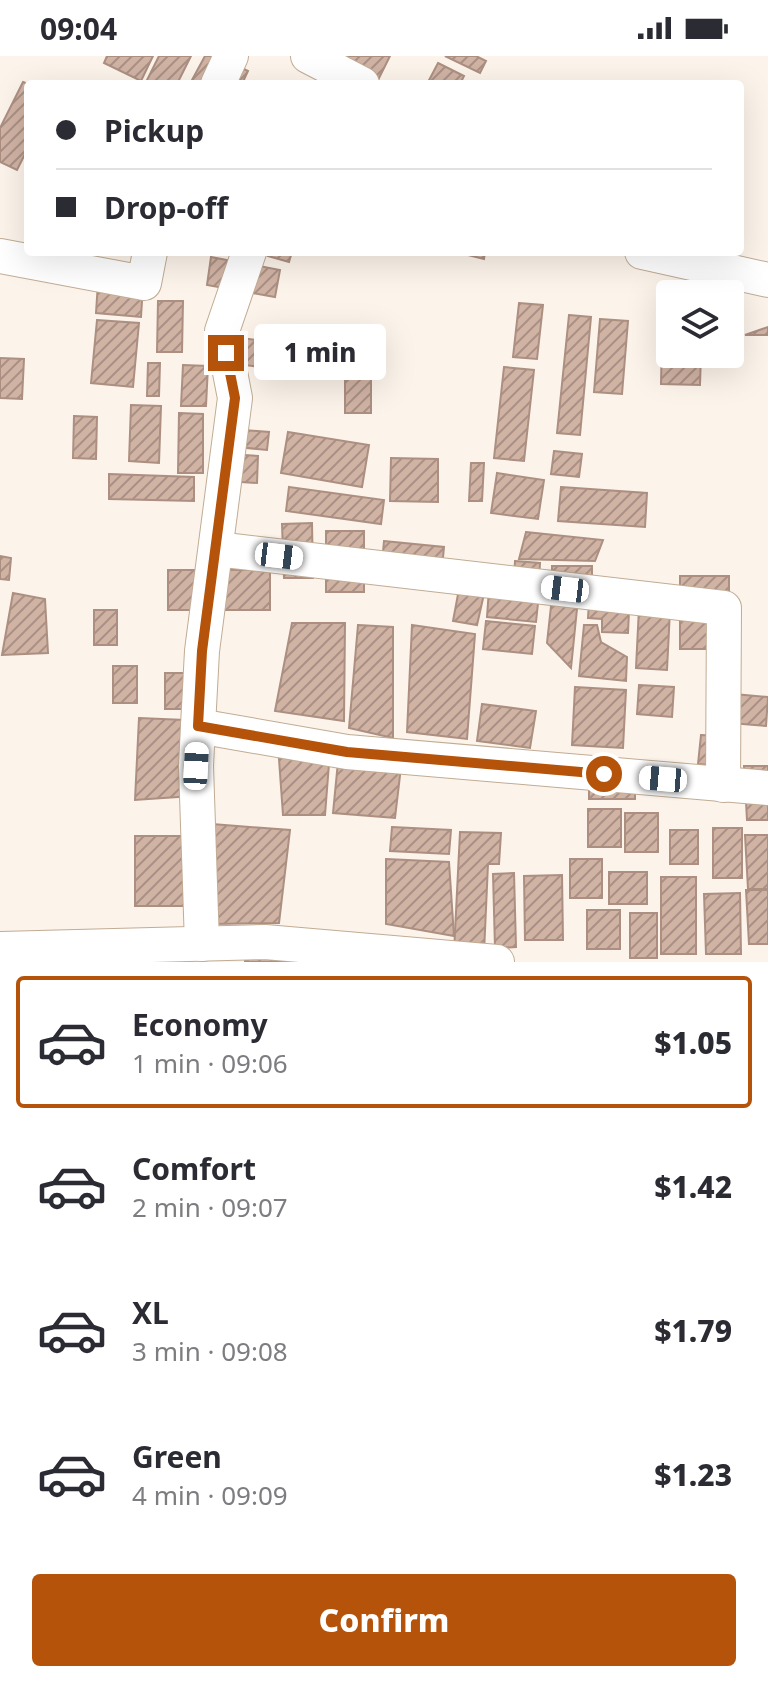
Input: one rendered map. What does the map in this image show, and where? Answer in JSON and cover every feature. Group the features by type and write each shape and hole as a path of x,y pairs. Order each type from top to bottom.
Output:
{"street":[{"path":"220,80 231,56"},
{"path":"318,69 350,80"},
{"path":"0,256 144,283 149,256"},
{"path":"202,944 196,766 202,651 235,398 222,331 248,256"},
{"path":"660,256 768,280"},
{"path":"216,549 724,608 723,785"},
{"path":"198,726 347,752 768,788"},
{"path":"0,949 101,954 202,944 265,942 497,962"}],"building":[{"path":"107,56 153,56 141,80 104,63"},
{"path":"159,56 191,56 179,80 147,80"},
{"path":"205,56 218,56 248,71 244,80 192,80"},
{"path":"335,56 390,56 378,80"},
{"path":"445,56 476,56 486,61 480,73"},
{"path":"438,63 464,76 462,80 429,80"},
{"path":"24,82 24,156 17,170 0,162 0,128"},
{"path":"268,256 291,256 289,262"},
{"path":"211,257 280,270 275,297 207,285"},
{"path":"99,267 144,270 141,317 96,313"},
{"path":"158,301 183,301 182,352 157,352"},
{"path":"519,303 543,305 537,359 513,357"},
{"path":"569,315 591,317 580,435 557,433"},
{"path":"600,319 628,321 622,394 594,392"},
{"path":"97,320 139,323 133,387 91,383"},
{"path":"768,327 768,335 745,335"},
{"path":"220,335 271,342 267,368 216,361"},
{"path":"289,344 336,345 336,373 289,372"},
{"path":"345,353 371,353 371,413 345,413"},
{"path":"0,358 24,359 22,399 0,398"},
{"path":"148,363 160,363 159,396 147,396"},
{"path":"183,365 208,366 206,406 181,406"},
{"path":"504,367 534,370 524,461 494,458"},
{"path":"661,368 701,368 700,385 661,384"},
{"path":"131,405 161,406 159,463 129,461"},
{"path":"179,413 203,414 203,473 178,473"},
{"path":"74,416 97,417 96,459 73,458"},
{"path":"220,428 269,432 267,450 218,445"},
{"path":"288,432 369,445 362,487 281,473"},
{"path":"554,451 582,454 579,477 551,474"},
{"path":"212,453 258,456 257,483 210,480"},
{"path":"391,458 438,459 438,502 390,501"},
{"path":"471,463 484,463 482,501 469,501"},
{"path":"497,473 544,480 538,519 491,513"},
{"path":"109,474 194,477 194,501 109,499"},
{"path":"289,487 384,500 381,524 286,511"},
{"path":"561,487 647,493 645,527 558,521"},
{"path":"312,523 313,578 284,578 282,524"},
{"path":"326,531 364,531 364,592 326,592"},
{"path":"526,532 603,540 595,561 519,559"},
{"path":"384,541 444,547 441,579 381,573"},
{"path":"0,556 11,558 9,580 0,579"},
{"path":"515,561 540,563 539,580 514,578"},
{"path":"552,566 592,566 592,582 552,582"},
{"path":"168,570 270,570 270,610 168,610"},
{"path":"680,576 729,576 729,649 680,649"},
{"path":"590,587 630,590 628,633 602,632 602,619 588,618"},
{"path":"640,588 671,590 667,670 636,668"},
{"path":"459,589 484,594 477,625 453,621"},
{"path":"489,589 539,594 536,622 487,617"},
{"path":"13,593 45,599 48,653 2,655"},
{"path":"552,597 578,599 571,668 547,643"},
{"path":"94,610 117,610 117,645 94,645"},
{"path":"486,621 535,626 532,654 483,649"},
{"path":"292,623 345,623 344,721 275,711"},
{"path":"358,625 393,627 393,738 349,728"},
{"path":"412,625 475,634 467,739 407,732"},
{"path":"584,625 597,625 601,642 627,657 626,681 579,676"},
{"path":"113,666 137,666 137,703 113,703"},
{"path":"165,673 189,673 189,709 165,709"},
{"path":"639,685 674,687 672,717 637,714"},
{"path":"575,687 626,690 623,748 572,745"},
{"path":"734,694 768,697 766,726 731,723"},
{"path":"482,704 536,711 530,748 477,741"},
{"path":"139,718 208,721 207,795 135,800"},
{"path":"277,731 331,738 325,815 283,815"},
{"path":"701,735 736,737 733,767 698,764"},
{"path":"340,741 403,750 395,818 333,813"},
{"path":"744,766 768,766 768,820 747,820"},
{"path":"589,772 635,772 635,799 589,799"},
{"path":"588,809 621,809 621,847 588,847"},
{"path":"625,813 658,813 658,852 625,852"},
{"path":"212,824 290,830 279,923 214,924"},
{"path":"392,827 451,830 449,854 390,851"},
{"path":"713,828 742,828 742,878 713,878"},
{"path":"670,830 698,830 698,864 670,864"},
{"path":"460,832 501,833 499,864 488,864 484,953 454,952"},
{"path":"745,835 768,835 768,889 748,889"},
{"path":"135,836 203,836 203,906 135,906"},
{"path":"386,859 449,862 454,936 386,924"},
{"path":"570,859 602,859 602,898 570,898"},
{"path":"609,872 647,872 647,904 609,904"},
{"path":"514,873 516,947 495,948 493,874"},
{"path":"562,875 563,940 525,940 524,876"},
{"path":"661,877 696,877 696,954 661,954"},
{"path":"746,890 768,890 768,944 749,944"},
{"path":"740,893 741,954 706,954 704,894"},
{"path":"587,910 620,910 620,949 587,949"},
{"path":"630,913 657,913 657,958 630,958"},
{"path":"246,952 292,953 291,962 245,962"}],"route":[{"path":"226,353 235,398 202,651 198,726 347,752 604,774"}]}
